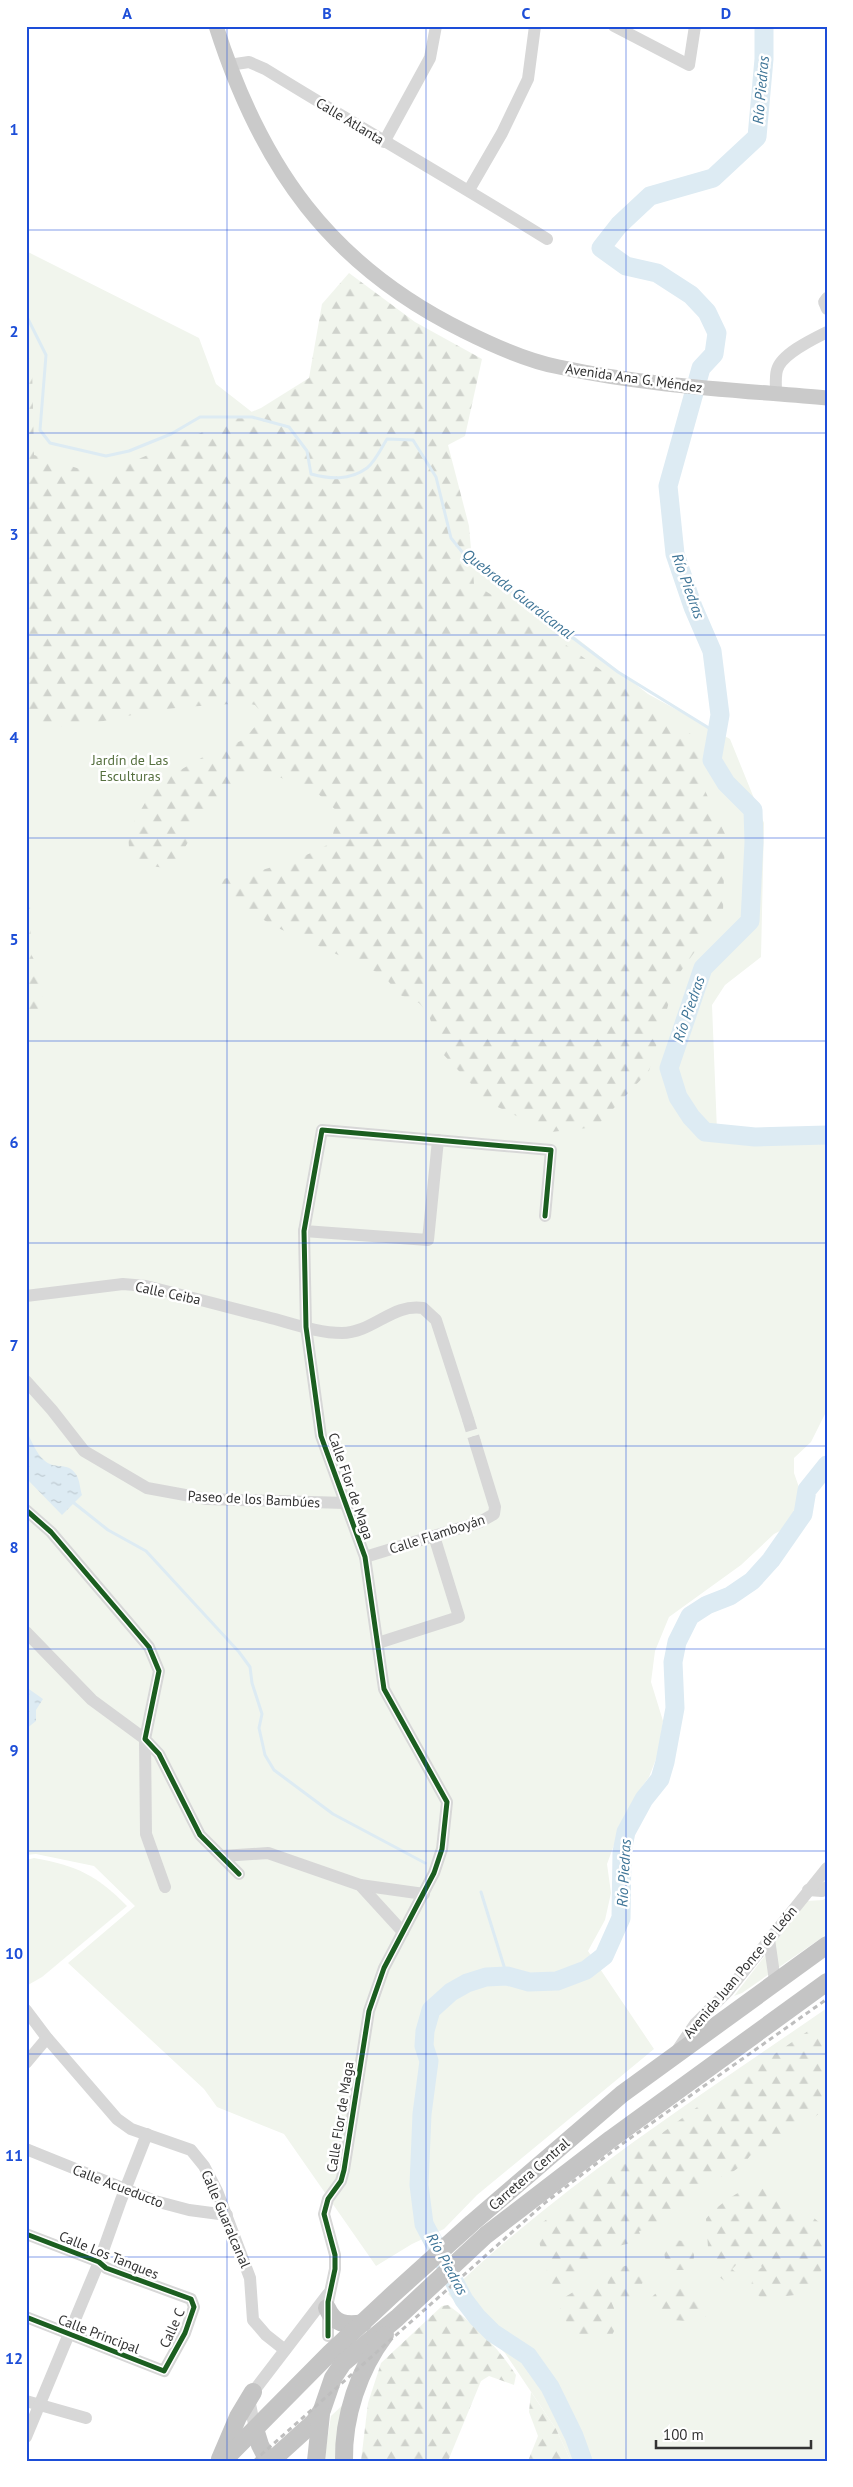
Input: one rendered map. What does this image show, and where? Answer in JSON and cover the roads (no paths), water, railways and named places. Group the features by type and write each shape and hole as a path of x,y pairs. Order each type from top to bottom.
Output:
{"highway":[{"name":"Carretera Central","path":"233,2461 250,2435 329,2345 363,2323 472,2223 622,2094 827,1945"},
{"name":"Carretera Central","path":"344,2461 345,2434 355,2392 375,2348 402,2314 486,2235 611,2139 827,1982"},
{"path":"328,2308 331,2317 338,2321 348,2325 363,2323"},
{"path":"221,2461 250,2435 270,2461 310,2426 322,2410 338,2369 402,2314"},
{"path":"316,2461 329,2345"},
{"path":"221,2461 238,2417 254,2392"}],"main road":[{"name":"Avenida Ana G. Méndez","path":"216,26 229,65 271,157 318,222 363,267 433,316 495,346 557,367 651,382 827,398"}],"street":[{"path":"384,142 430,58 436,26"},
{"path":"469,190 502,133 528,79 535,26"},
{"path":"614,26 689,65 695,26"},
{"name":"Calle Atlanta","path":"229,65 248,62 265,69 384,142 469,190 547,239"},
{"path":"827,298 824,302 827,309"},
{"path":"776,393 777,369 783,360 805,344 827,332"},
{"name":"Calle Flor de Maga","path":"329,2345 328,2308 335,2269 335,2255 324,2214 328,2199 341,2181 344,2170 369,2011 384,1968 424,1894 442,1849 447,1802 384,1690 365,1558 321,1436 306,1327 304,1231 322,1130 438,1140"},
{"path":"304,1231 428,1240 438,1140 551,1150 545,1216"},
{"name":"Calle Ceiba","path":"26,1296 123,1284 146,1286 306,1327"},
{"path":"306,1327 346,1332 383,1320 398,1310 407,1307 423,1308 436,1320 468,1419"},
{"name":"Paseo de los Bambúes","path":"26,1381 52,1410 84,1451 147,1488 207,1499 345,1503"},
{"name":"Calle Flamboyán","path":"365,1558 480,1522 494,1514 495,1507 475,1442"},
{"path":"26,1510 51,1532 149,1647 159,1671 145,1739 146,1834 165,1887"},
{"path":"378,1643 459,1617 434,1536"},
{"path":"26,1632 92,1700 145,1739 159,1754 200,1835 239,1874"},
{"path":"222,1856 268,1853 360,1885 424,1894"},
{"name":"Avenida Juan Ponce de León","path":"674,2056 695,2024 728,1991 827,1868"},
{"path":"360,1885 403,1932"},
{"path":"808,1890 822,1891 827,1887"},
{"path":"769,1939 775,1981"},
{"name":"Calle Guaralcanal","path":"26,2010 47,2038 117,2119 131,2129 191,2150 204,2166 227,2215 250,2278 253,2320 266,2335 285,2350"},
{"path":"26,2063 47,2038"},
{"path":"26,2437 100,2262 125,2190 148,2134"},
{"name":"Calle Acueducto","path":"26,2149 125,2190 170,2206 213,2215 227,2215"},
{"name":"Calle Los Tanques","path":"26,2234 100,2262 106,2268 184,2297"},
{"name":"Calle Flor de Maga","path":"254,2392 331,2290"},
{"name":"Calle C","path":"164,2371 185,2333 194,2307 191,2299 184,2297"},
{"name":"Calle Principal","path":"26,2317 164,2371"},
{"path":"304,2327 313,2324 319,2326 329,2345"},
{"path":"250,2435 250,2404 254,2392"},
{"path":"26,2401 86,2418"}],"water":[{"path":"26,1429 35,1449 46,1462 71,1469 78,1478 82,1495 62,1515 26,1478"},
{"path":"26,1687 43,1699 36,1710 36,1721 26,1729"}],"waterway":[{"name":"Río Piedras","path":"764,26 764,59 757,137 713,178 650,196 619,225 601,248 626,266 657,273 691,295 707,312 717,333 714,354 701,368 668,486 675,554 693,607 712,651 720,715 712,760 726,783 753,810 754,842 750,921 703,968 669,1068 678,1097 691,1117 705,1132 755,1137 827,1135"},
{"name":"Quebrada Guaralcanal","path":"26,315 46,355 40,430 50,443 106,456 129,451 171,434 200,417 252,417 289,427 307,451 311,474 339,478 353,475 367,468 376,458 387,439 413,440 436,477 451,538 467,558 618,672 717,733"},
{"name":"Río Piedras","path":"583,2461 574,2436 550,2387 528,2356 493,2333 477,2317 464,2300 424,2224 419,2185 422,2114 429,2061 424,2046 425,2031 431,2010 451,1992 467,1983 486,1977 507,1976 529,1982 557,1981 586,1970 604,1956 621,1918 622,1852 626,1832 644,1799 660,1779 665,1762 675,1708 673,1662 677,1642 690,1616 707,1605 730,1596 752,1581 771,1560 803,1514 807,1490 827,1465"},
{"path":"74,1503 108,1530 146,1551 239,1652 250,1667 252,1683 262,1714 259,1728 265,1755 274,1770 333,1814 425,1863"},
{"path":"481,1892 507,1976"}],"tunnel":[{"path":"468,1419 475,1442"}],"railway":[{"path":"254,2461 546,2202 622,2144 827,1999"}],"park label":[{"name":"Jardín de Las Esculturas","path":"130,768"}]}
